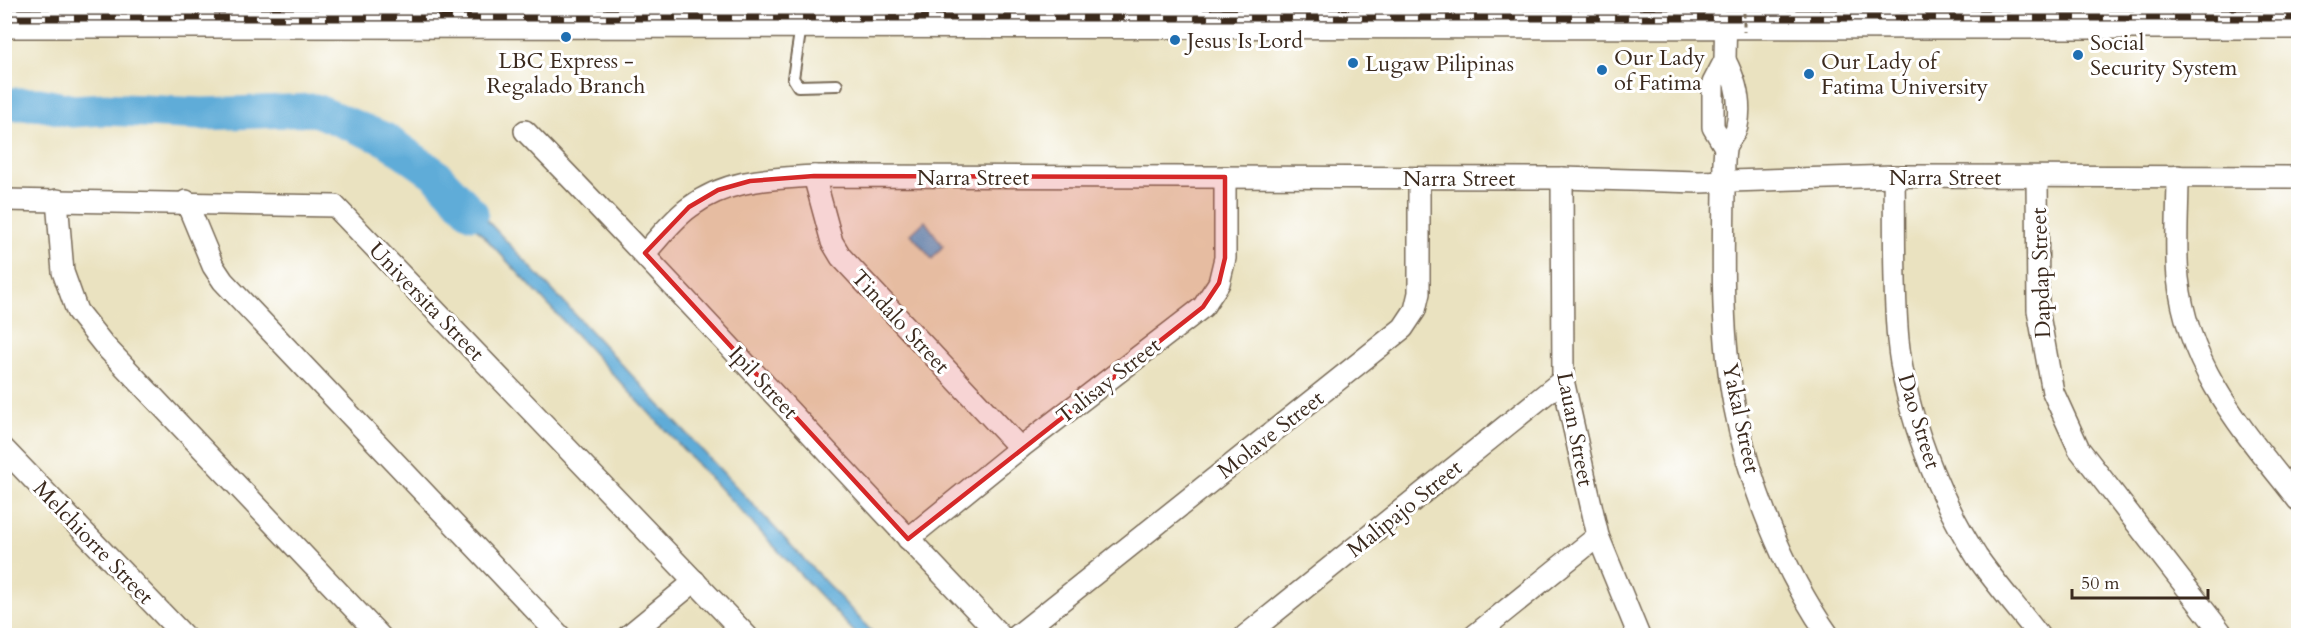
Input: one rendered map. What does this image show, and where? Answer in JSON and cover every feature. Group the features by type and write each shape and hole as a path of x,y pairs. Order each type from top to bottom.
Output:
{"main road":[{"path":"26,19 84,17 813,19 874,17 1735,16 2298,22"}],"street":[{"name":"Yakal Street","path":"1735,16 1725,60 1713,82 1713,127 1725,147 1725,290 1734,404 1759,493 1799,586 1828,636"},
{"name":"Ipil Street","path":"525,131 645,253 908,539 1001,636"},
{"name":"Narra Street","path":"645,253 689,207 718,190 750,181 814,177 1562,178 1724,182 1894,177 2298,177"},
{"name":"Tindalo Street","path":"814,177 832,242 841,257 1020,448"},
{"name":"Talisay Street","path":"908,539 1020,448 1203,307 1219,283 1225,258 1225,177"},
{"name":"Dao Street","path":"1894,177 1898,341 1907,393 1917,428 1942,490 1977,556 2039,636"},
{"name":"Dapdap Street","path":"2037,177 2038,310 2053,392 2079,449 2224,636"},
{"path":"2178,177 2178,277 2185,317 2198,357 2217,395 2298,500"},
{"name":"Molave Street","path":"1017,636 1404,328 1415,310 1419,293 1419,178"},
{"name":"Lauan Street","path":"1562,178 1563,380 1598,536 1639,636"},
{"name":"Universita Street","path":"4,200 186,201 335,206 747,636"},
{"path":"57,200 63,273 77,311 104,345 380,636"},
{"path":"186,201 213,266 223,281 560,636"},
{"name":"Malipajo Street","path":"1245,636 1563,380"},
{"name":"Melchiorre Street","path":"4,449 184,636"},
{"path":"1473,636 1598,536"},
{"path":"627,636 695,581"}],"lane":[{"path":"813,19 793,78 798,86 837,85"}],"highlighted area":[{"path":"814,176 1225,177 1225,258 1219,283 1203,307 908,539 645,253 689,207 718,190 750,181"}],"water":[{"path":"442,181 451,182 875,635 857,635 448,198"},
{"path":"925,221 943,246 932,259 911,234"}],"waterway":[{"path":"4,104 39,104 73,111 104,109 202,114 315,110 385,139 435,174 472,213"}],"railway":[{"path":"4,6 2298,7"},
{"path":"4,18 2298,18"}],"place":[{"name":"LBC Express - Regalado Branch","path":"566,37"},
{"name":"Jesus Is Lord","path":"1175,40"},
{"name":"Social Security System","path":"2078,55"},
{"name":"Lugaw Pilipinas","path":"1353,63"},
{"name":"Our Lady of Fatima","path":"1602,70"},
{"name":"Our Lady of Fatima University","path":"1809,74"}]}
